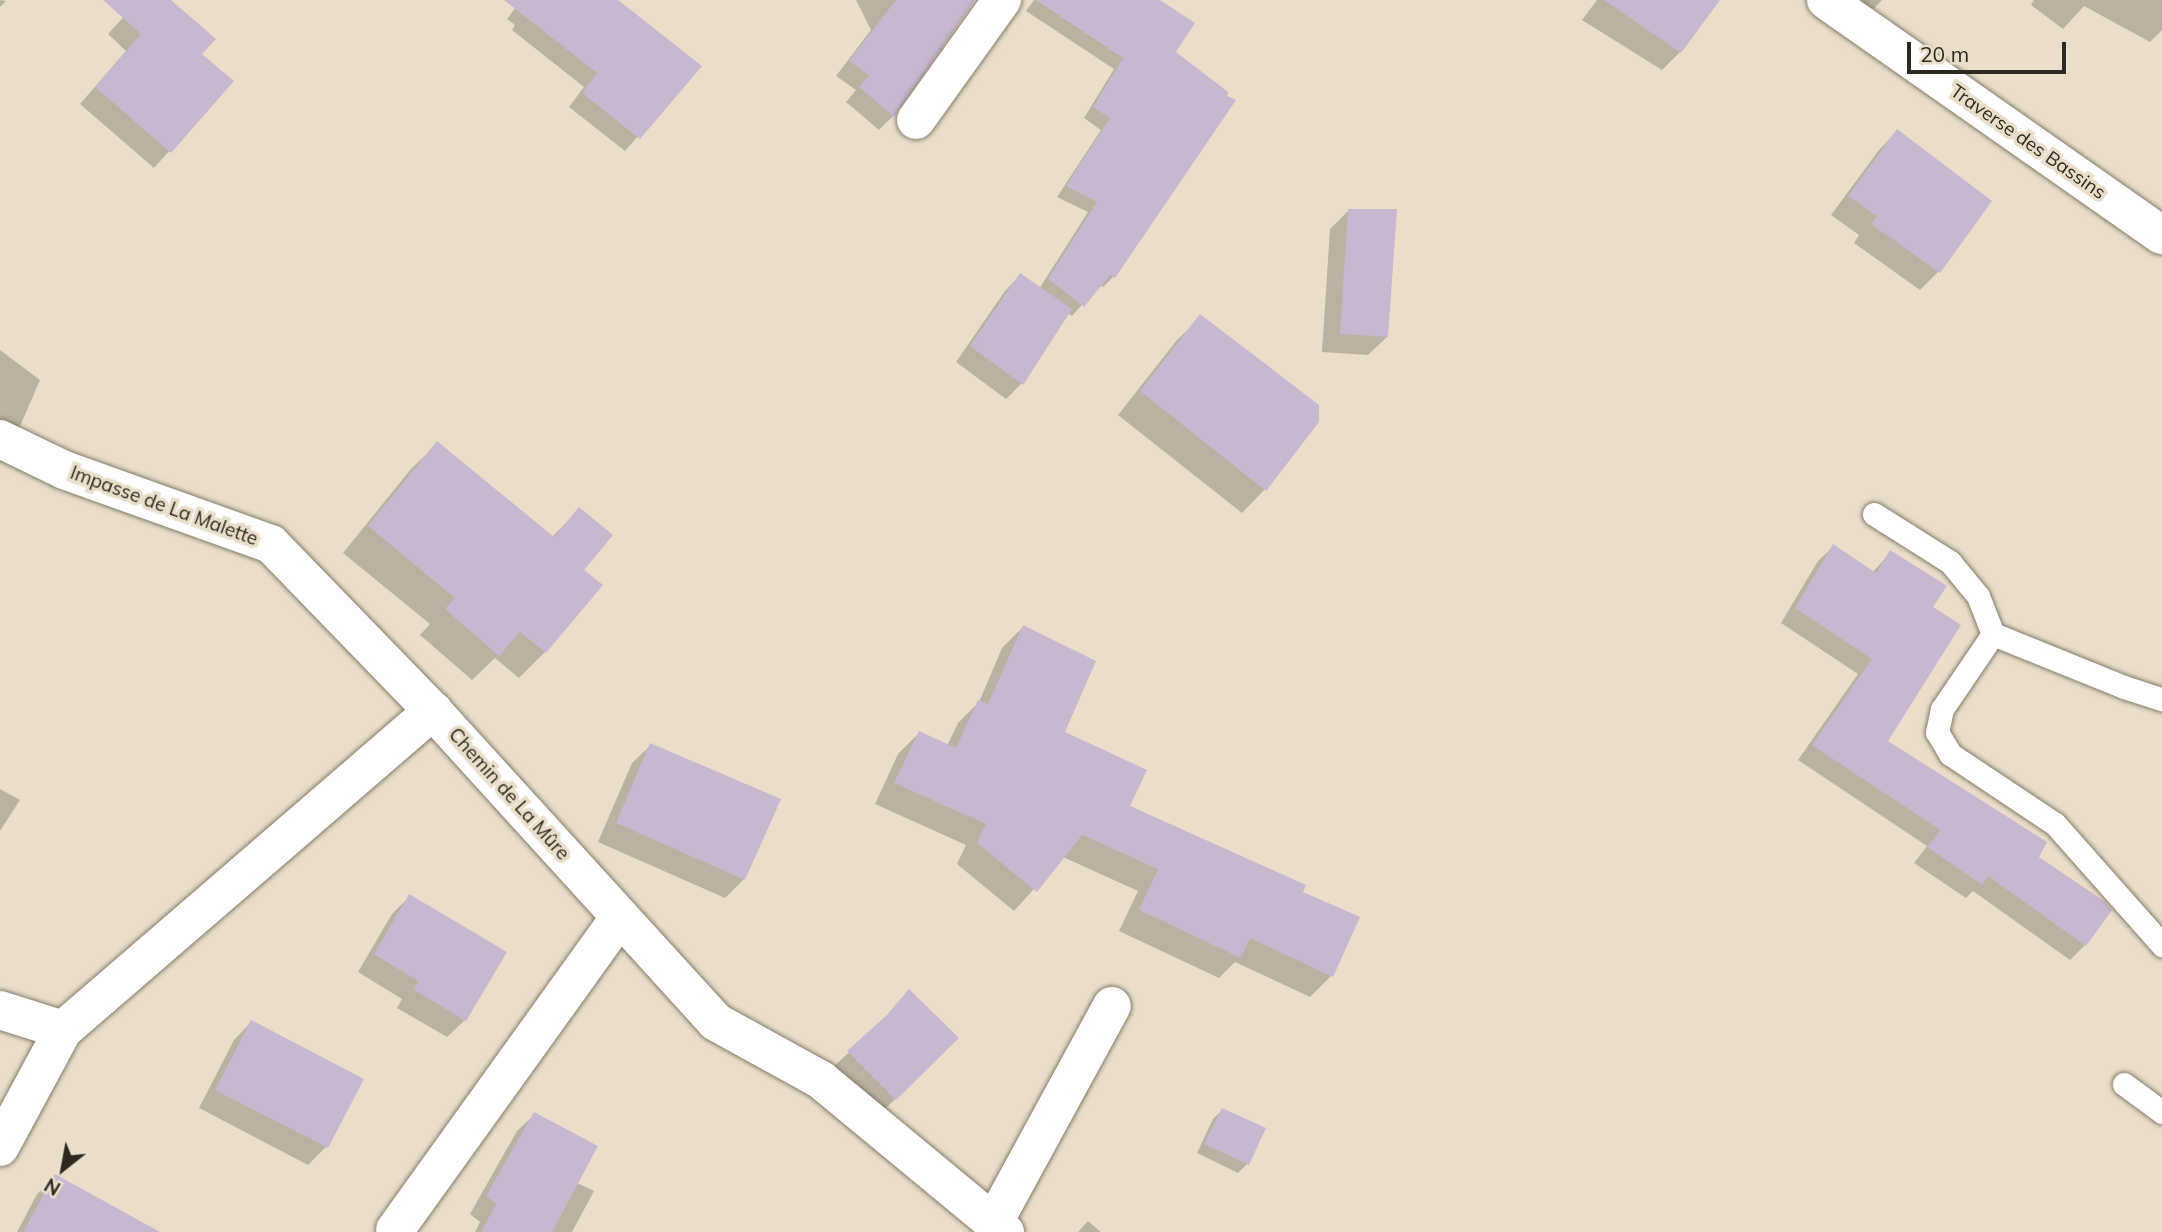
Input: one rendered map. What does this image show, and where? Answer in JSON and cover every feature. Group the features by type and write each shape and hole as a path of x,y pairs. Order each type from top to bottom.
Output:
{"street":[{"path":"916,120 1002,0"},
{"name":"Traverse des Bassins","path":"1826,0 2162,235"},
{"name":"Impasse de La Malette","path":"0,439 64,470 271,544 433,711"},
{"name":"Chemin de La Mûre","path":"63,1030 433,711 716,1022 821,1080 999,1227"},
{"path":"395,1230 620,917"},
{"path":"999,1227 1112,1006"},
{"path":"0,1010 63,1030 0,1147"}],"lane":[{"path":"1874,514 1950,562 1978,596 1993,634 2124,687 2162,699"},
{"path":"1993,634 1942,709 1937,732 1950,754 2055,824 2162,945"},
{"path":"2124,1084 2162,1112"}],"building":[{"path":"103,0 171,0 216,39 202,54 234,81 171,153 95,87 141,34"},
{"path":"504,0 618,0 702,66 640,139 582,93 597,73"},
{"path":"896,0 975,0 894,117 859,87 869,75 849,61"},
{"path":"1036,0 1160,0 1195,23 1176,52 1228,92 1227,96 1236,100 1115,278 1110,275 1084,307 1048,279 1097,202 1066,186 1110,118 1093,107 1123,58"},
{"path":"1604,0 1720,0 1681,53"},
{"path":"1897,129 1992,201 1940,273 1871,224 1877,216 1848,196"},
{"path":"1348,209 1397,209 1388,337 1340,334"},
{"path":"1020,273 1072,309 1023,385 970,346"},
{"path":"1200,314 1319,405 1319,422 1266,491 1140,391"},
{"path":"437,441 554,537 579,507 613,535 584,570 603,585 546,653 520,632 499,656 445,609 455,598 368,526"},
{"path":"1833,544 1876,573 1890,550 1947,586 1933,607 1961,625 1888,741 2047,842 2039,857 2104,901 2112,910 2086,946 1988,876 1982,885 1927,847 1940,830 1812,745 1872,659 1795,608"},
{"path":"1023,625 1096,661 1065,732 1147,770 1130,806 1306,885 1303,892 1360,917 1333,977 1250,938 1241,958 1139,910 1158,869 1082,835 1037,892 977,843 986,824 894,783 919,731 956,748 978,700 988,704"},
{"path":"650,743 781,799 745,880 616,823"},
{"path":"409,894 507,952 466,1021 414,990 418,981 374,954"},
{"path":"909,989 959,1038 896,1100 847,1051 887,1015"},
{"path":"251,1020 364,1079 328,1148 215,1090"},
{"path":"1222,1108 1266,1128 1249,1165 1204,1144"},
{"path":"534,1112 598,1146 552,1232 481,1232 496,1204 486,1196"},
{"path":"55,1174 160,1232 23,1232"}]}
